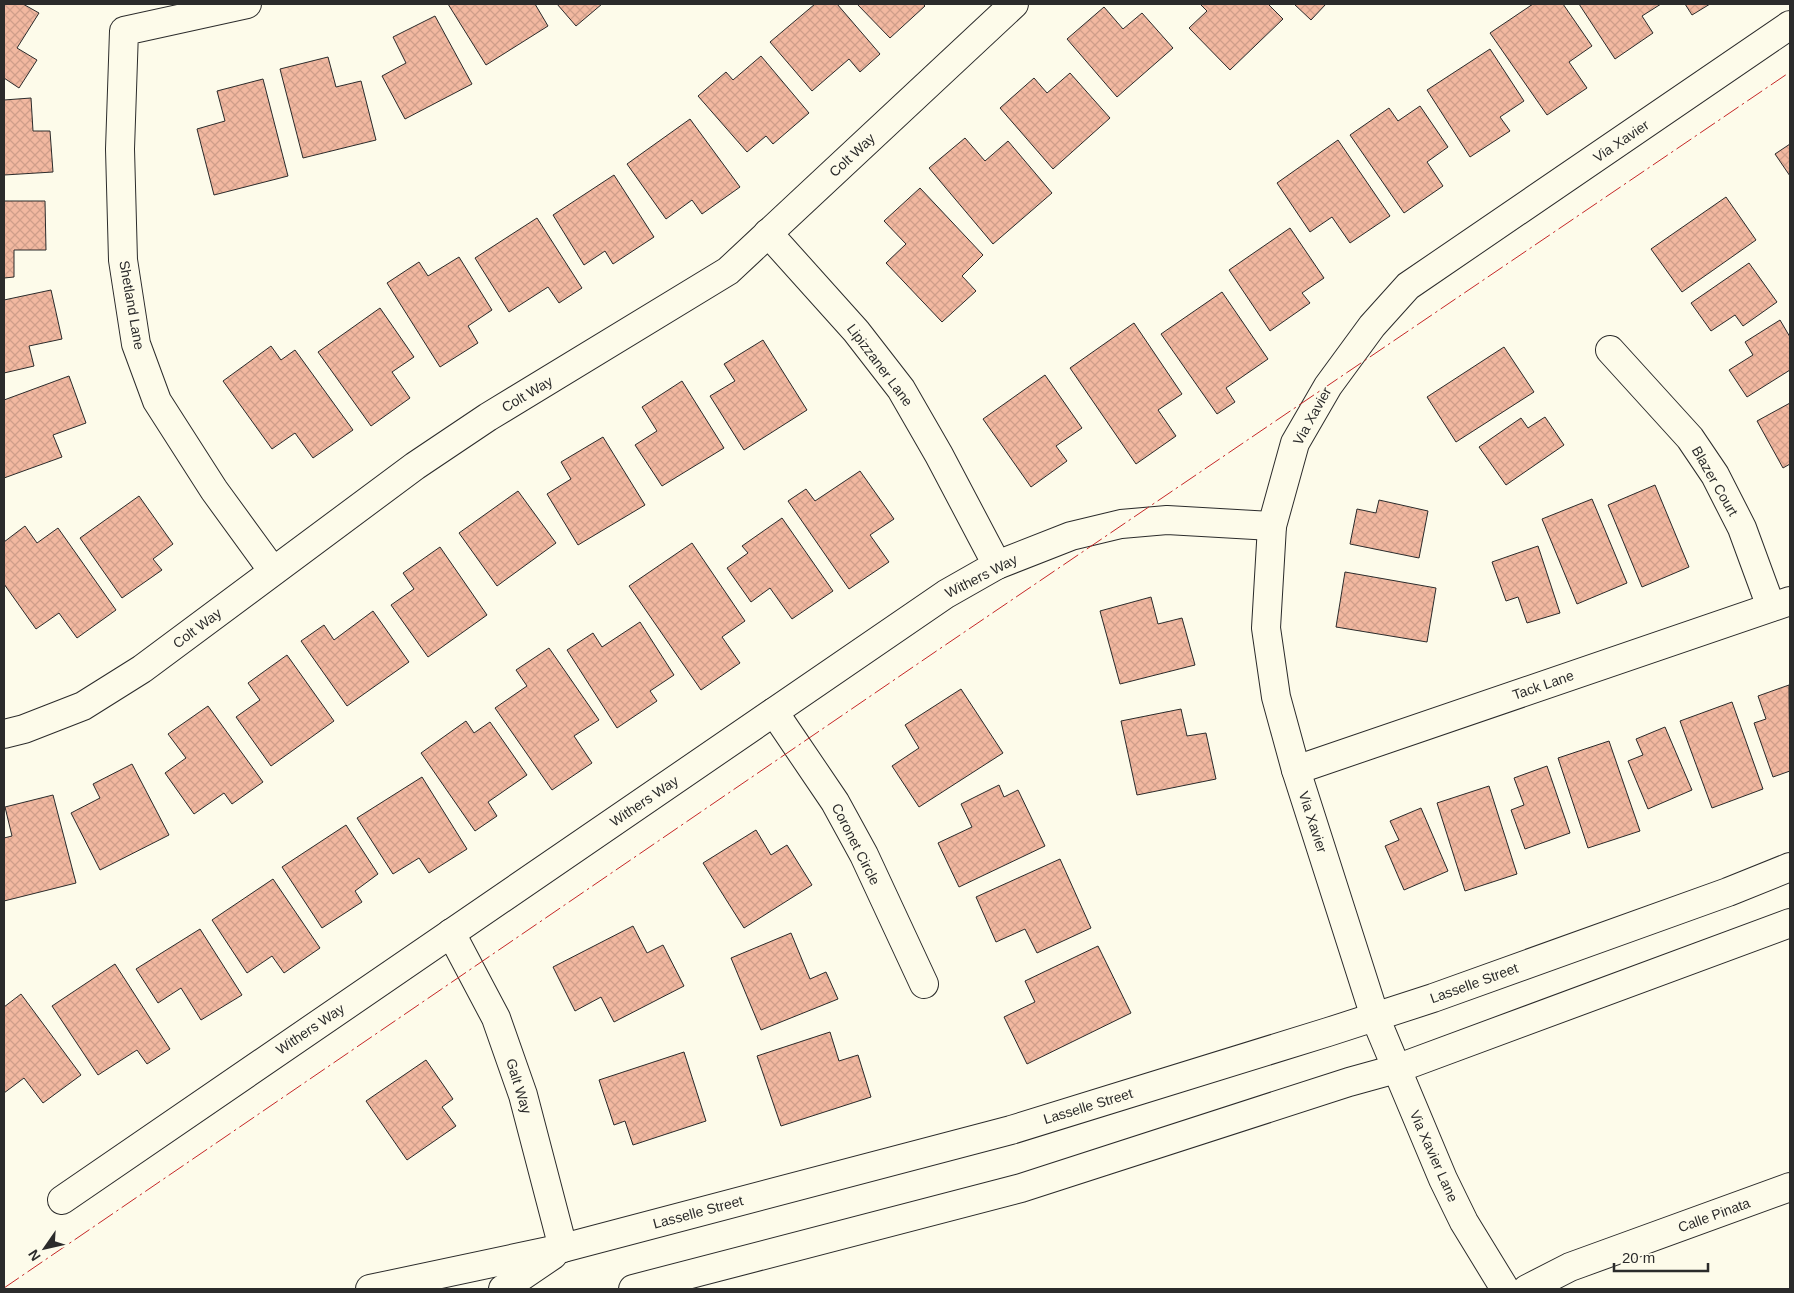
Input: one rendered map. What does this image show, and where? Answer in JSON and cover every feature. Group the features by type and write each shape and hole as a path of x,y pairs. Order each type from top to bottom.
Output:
{"street":[{"name":"Shetland Lane","path":"247,4 124,31 120,149 123,250 136,344 157,401 214,490 273,571"},
{"name":"Colt Way","path":"4,734 24,729 83,706 142,669 414,466 488,417 728,271 1014,4"},
{"name":"Via Xavier","path":"1375,1017 1296,770 1276,697 1266,628 1272,526 1295,443 1328,386 1372,326 1408,286 1790,26"},
{"name":"Lipizzaner Lane","path":"768,234 856,331 901,389 939,454 997,565"},
{"name":"Blazer Court","path":"1610,350 1690,438 1715,475 1781,604"},
{"name":"Withers Way","path":"62,1200 946,594 997,565 1071,536 1120,524 1167,520 1272,526"},
{"name":"Tack Lane","path":"1296,770 1781,604"},
{"name":"Coronet Circle","path":"774,712 835,802 864,855 924,984"},
{"name":"Lasselle Street","path":"370,1289 563,1248 1011,1130 1433,998 1728,892 1790,867"},
{"path":"633,1289 1021,1188 1339,1085 1396,1069 1790,923"},
{"name":"Galt Way","path":"451,933 496,1018 523,1095 563,1248"},
{"name":"Via Xavier Lane","path":"1375,1017 1442,1179 1464,1222 1505,1289"},
{"name":"Calle Pinata","path":"1527,1289 1570,1267 1790,1187"},
{"path":"503,1289 563,1248"}],"building":[{"path":"4,4 23,4 39,13 17,48 37,60 19,88 4,78"},
{"path":"448,4 535,4 548,26 486,65"},
{"path":"557,4 602,4 576,26"},
{"path":"815,4 837,4 880,54 860,72 849,59 812,91 770,42"},
{"path":"857,4 923,4 925,6 890,38"},
{"path":"1200,4 1268,4 1283,19 1230,70 1189,28 1207,11"},
{"path":"1294,4 1326,4 1311,20"},
{"path":"1533,4 1563,4 1592,46 1569,62 1587,88 1547,115 1490,33"},
{"path":"1579,4 1661,4 1642,16 1653,33 1615,59"},
{"path":"1685,4 1710,4 1692,15"},
{"path":"1104,7 1123,29 1142,13 1173,48 1117,97 1067,39"},
{"path":"435,16 472,84 405,119 382,76 406,63 393,37"},
{"path":"1490,49 1524,101 1500,117 1510,131 1470,157 1427,90"},
{"path":"761,56 809,113 773,144 766,136 747,152 698,96 726,72 733,80"},
{"path":"328,57 336,87 361,81 376,140 303,158 280,69"},
{"path":"1070,73 1110,118 1053,169 1000,108 1034,78 1047,93"},
{"path":"263,79 288,176 214,195 197,129 225,121 217,91"},
{"path":"31,98 33,131 50,131 53,172 4,175 4,100"},
{"path":"1420,106 1448,147 1427,162 1443,186 1404,213 1350,135 1389,108 1398,121"},
{"path":"690,119 740,187 702,214 692,200 666,219 627,164"},
{"path":"965,138 985,161 1008,141 1052,193 993,244 929,168"},
{"path":"1338,140 1390,216 1350,243 1332,217 1310,232 1277,183"},
{"path":"1790,144 1790,176 1775,154"},
{"path":"614,175 654,237 613,264 605,251 584,265 553,215"},
{"path":"920,188 983,255 962,276 976,291 942,322 886,263 906,244 884,221"},
{"path":"1726,197 1756,240 1682,292 1651,249"},
{"path":"4,201 45,201 46,250 14,250 14,277 4,278"},
{"path":"537,218 582,288 559,303 548,287 509,312 475,258"},
{"path":"1290,228 1324,278 1302,293 1310,303 1270,331 1229,270"},
{"path":"459,257 492,310 468,326 478,343 440,367 387,283 419,262 428,276"},
{"path":"1749,263 1777,302 1743,326 1735,315 1711,331 1691,303"},
{"path":"51,290 62,339 29,346 34,366 4,373 4,300"},
{"path":"1222,292 1268,359 1226,388 1235,402 1217,414 1161,334"},
{"path":"380,308 414,357 392,372 410,398 371,426 318,352"},
{"path":"1780,320 1790,337 1790,370 1747,397 1729,370 1753,355 1745,342"},
{"path":"1134,323 1182,394 1158,410 1176,436 1136,464 1070,368"},
{"path":"763,340 807,410 744,450 710,396 735,381 724,364"},
{"path":"271,346 281,360 295,350 353,430 313,458 295,433 272,449 223,381"},
{"path":"1504,347 1534,392 1456,442 1427,397"},
{"path":"1045,375 1082,428 1056,446 1067,461 1031,487 983,419"},
{"path":"69,376 86,423 53,435 62,457 4,478 4,400"},
{"path":"682,381 724,448 662,486 635,445 657,431 642,407"},
{"path":"1790,403 1790,464 1783,468 1757,421"},
{"path":"1545,417 1564,445 1506,485 1479,447 1521,418 1528,428"},
{"path":"603,437 645,505 578,545 547,494 571,479 561,462"},
{"path":"860,471 894,519 870,535 889,562 849,589 788,501 806,489 815,501"},
{"path":"1655,485 1689,567 1642,587 1608,505"},
{"path":"518,491 556,543 497,586 459,533"},
{"path":"139,496 173,544 153,559 162,570 122,598 80,538"},
{"path":"1592,499 1627,583 1577,604 1542,519"},
{"path":"1379,500 1428,511 1419,558 1350,544 1357,509 1376,513"},
{"path":"782,518 833,591 792,619 770,588 751,602 727,568 748,553 742,546"},
{"path":"25,526 37,543 58,528 116,610 77,638 59,613 36,629 4,584 4,542"},
{"path":"692,543 745,621 722,637 740,663 701,690 629,586"},
{"path":"1538,546 1560,613 1527,623 1518,597 1506,601 1492,562"},
{"path":"440,547 487,615 428,657 391,605 414,589 403,573"},
{"path":"1345,572 1436,588 1427,642 1336,627"},
{"path":"1151,597 1158,624 1182,618 1195,665 1120,684 1100,611"},
{"path":"373,611 409,662 347,706 301,641 324,625 334,640"},
{"path":"640,622 674,675 650,691 657,701 617,728 567,650 593,633 602,647"},
{"path":"549,648 599,720 574,736 592,763 552,790 495,708 527,686 516,670"},
{"path":"287,655 334,721 271,766 236,717 260,700 248,683"},
{"path":"1789,685 1790,771 1773,777 1754,723 1766,719 1758,696"},
{"path":"961,689 1003,753 919,807 892,766 919,748 905,725"},
{"path":"1732,702 1763,789 1712,808 1680,721"},
{"path":"208,706 263,782 232,804 224,793 194,814 165,773 186,758 168,734"},
{"path":"1181,709 1187,736 1206,733 1216,779 1137,795 1121,721"},
{"path":"466,721 474,733 490,722 527,775 488,802 497,816 475,831 421,753"},
{"path":"1665,727 1692,790 1648,809 1628,761 1643,755 1636,739"},
{"path":"1609,741 1640,831 1588,848 1558,758"},
{"path":"132,764 169,835 100,870 71,813 100,798 93,784"},
{"path":"1547,766 1570,833 1525,849 1511,810 1524,805 1514,778"},
{"path":"422,777 467,849 429,873 419,858 393,874 357,818"},
{"path":"999,785 1004,797 1018,790 1045,846 959,887 938,843 972,827 961,804"},
{"path":"1489,786 1517,874 1465,891 1437,803"},
{"path":"53,795 76,883 4,901 4,838 12,836 5,807"},
{"path":"1421,808 1448,871 1404,890 1385,846 1399,840 1390,821"},
{"path":"346,825 378,874 355,891 362,902 322,928 282,867"},
{"path":"756,830 771,855 787,845 812,885 744,928 703,863"},
{"path":"1060,859 1091,928 1037,953 1025,929 996,942 976,897"},
{"path":"273,879 320,948 284,973 272,956 247,973 212,920"},
{"path":"633,926 647,953 663,945 684,986 614,1022 601,997 575,1011 553,967"},
{"path":"200,929 242,995 201,1020 181,988 158,1003 136,969"},
{"path":"791,933 810,979 826,972 838,999 761,1030 731,958"},
{"path":"1098,946 1131,1013 1027,1064 1004,1017 1035,1002 1025,981"},
{"path":"115,964 170,1049 147,1064 137,1050 98,1075 52,1006"},
{"path":"21,994 81,1075 43,1103 24,1078 4,1093 4,1007"},
{"path":"830,1032 839,1061 858,1055 871,1097 781,1126 757,1056"},
{"path":"684,1052 706,1121 633,1145 625,1121 614,1125 599,1080"},
{"path":"426,1060 453,1099 442,1107 456,1126 407,1160 366,1101"}],"power":[{"path":"4,1288 935,652 1790,72"}]}
